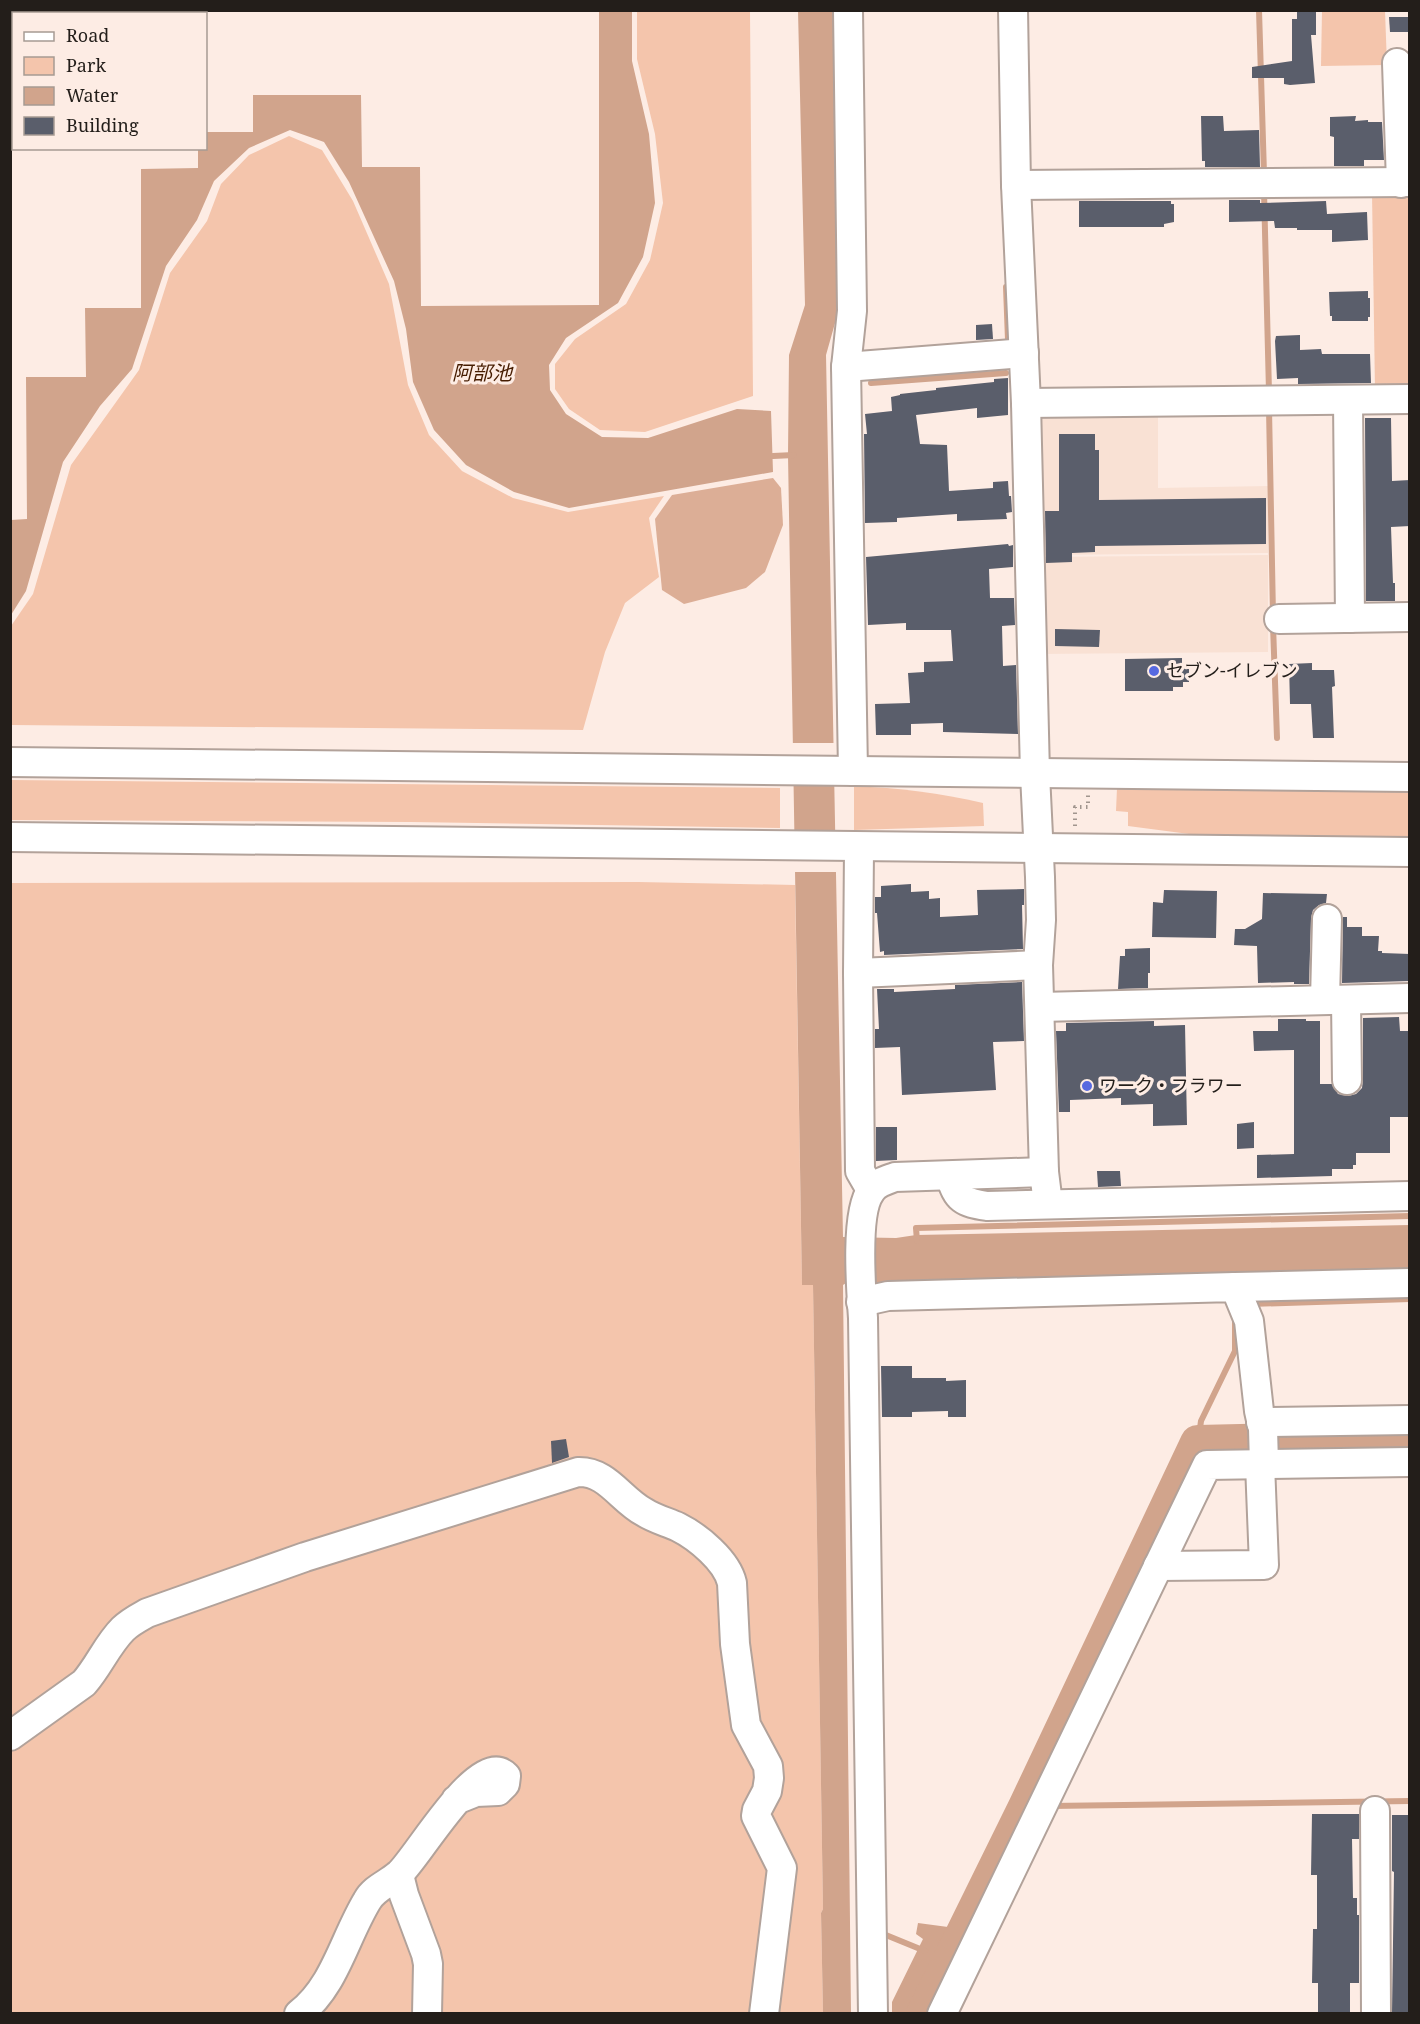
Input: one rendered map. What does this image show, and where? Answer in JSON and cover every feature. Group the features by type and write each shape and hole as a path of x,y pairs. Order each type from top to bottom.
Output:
{"street":[{"path":"848,10 852,311 846,368 848,771"},
{"path":"1013,10 1016,185 1026,403 1041,920 1038,965 1044,1172 1048,1204"},
{"path":"1016,185 1405,182 1397,63"},
{"path":"846,368 1024,353"},
{"path":"1026,403 1410,399"},
{"path":"1348,400 1350,618"},
{"path":"1279,619 1410,617"},
{"path":"10,762 1410,777"},
{"path":"10,837 1410,852"},
{"path":"852,847 858,973 860,1171 871,1190"},
{"path":"1327,918 1335,1000 1347,1080"},
{"path":"858,973 1038,965"},
{"path":"1040,1007 1410,998"},
{"path":"873,2013 861,1294 862,1216 871,1190 881,1182 895,1177 1044,1172"},
{"path":"950,1176 960,1198 968,1203 987,1206 1410,1196"},
{"path":"861,1294 1242,1301 1410,1283"},
{"path":"1158,1566 1264,1565 1263,1447 1242,1301"},
{"path":"942,2013 1207,1465 1263,1447 1410,1420"},
{"path":"1263,1447 1410,1462"},
{"path":"10,1736 84,1683 123,1629 133,1620 147,1613 305,1557 578,1472 599,1475 643,1512 693,1536 721,1561 730,1574 735,1644 746,1725 768,1766 767,1791 756,1816 782,1868 764,2013"},
{"path":"298,2013 310,2005 326,1984 368,1899 385,1883 399,1875 456,1800"},
{"path":"1375,1810 1376,2013"},
{"path":"399,1875 426,1954 428,1964 427,2013"}],"path":[{"path":"1075,826 1075,807 1088,807 1088,785"}],"shaded area":[{"path":"1158,408 1158,488 1268,486 1268,553 1037,555 1036,415"},
{"path":"773,478 781,488 783,525 765,572 746,588 684,604 662,590 655,519 672,495"},
{"path":"1268,555 1268,652 1039,654 1039,557"}],"green space":[{"path":"637,11 750,11 753,396 645,432 600,430 569,409 555,389 555,364 575,339 626,304 650,260 663,203 655,134 637,59"},
{"path":"1322,11 1385,11 1387,65 1321,66"},
{"path":"289,136 322,150 353,201 389,284 408,385 429,435 462,471 513,498 568,512 664,496 649,518 659,577 625,603 605,652 583,730 11,725 11,626 33,594 71,465 139,370 170,273 207,221 221,184 249,155"},
{"path":"1372,193 1409,193 1409,389 1375,390"},
{"path":"11,780 780,788 780,828 411,822 11,820"},
{"path":"854,786 951,796 983,803 984,826 854,830"},
{"path":"1117,788 1409,789 1409,840 1212,837 1128,826 1128,812 1116,811"},
{"path":"638,882 795,885 802,1284 813,1285 823,2013 11,2014 11,883"}],"water":[{"name":"阿部池","path":"599,11 632,11 632,61 649,134 655,203 643,257 618,303 566,338 549,365 550,390 566,414 602,437 648,438 737,409 771,411 773,472 569,508 514,492 466,465 434,430 413,382 406,329 394,281 349,182 324,142 290,130 249,148 214,181 197,220 166,266 132,369 100,406 63,462 26,591 11,615 11,520 27,519 26,377 86,377 85,308 141,308 141,169 198,168 198,150 207,150 207,132 253,132 253,95 361,95 362,167 420,167 421,306 599,305"},
{"path":"798,11 834,11 839,309 826,355 843,1237 896,1238 916,1235 1410,1225 1409,1274 869,1288 846,1283 843,1285 851,2014 823,2013 813,1285 802,1285 788,455 789,355 805,305"},
{"path":"966,1916 979,1921 932,2013 892,2013 892,2002 923,1939 916,1934 918,1923 948,1927"}],"pier":[{"path":"790,743 837,743 837,785 791,785"},
{"path":"793,833 838,833 839,872 793,872"}],"building":[{"path":"1297,10 1316,10 1316,35 1311,35 1315,83 1290,85 1284,84 1284,78 1252,78 1252,67 1292,61 1292,19 1297,19"},
{"path":"1389,17 1410,17 1410,32 1390,32"},
{"path":"1201,116 1223,116 1224,131 1259,130 1260,167 1205,167 1205,161 1202,161"},
{"path":"1356,116 1355,121 1382,122 1384,160 1364,160 1364,166 1334,166 1334,137 1330,136 1330,117"},
{"path":"1229,200 1260,200 1260,203 1326,201 1327,214 1367,212 1368,240 1332,242 1332,230 1275,228 1274,221 1229,222"},
{"path":"1079,201 1171,201 1171,204 1174,204 1174,222 1164,224 1164,227 1079,227"},
{"path":"1368,291 1370,317 1368,321 1332,321 1329,292"},
{"path":"992,324 993,339 976,340 976,325"},
{"path":"1300,335 1300,350 1321,349 1322,354 1370,354 1371,383 1298,384 1298,378 1277,379 1276,336"},
{"path":"1008,378 1008,415 977,418 977,408 916,415 920,444 947,445 949,491 993,488 993,482 1008,481 1012,512 1006,513 1007,519 957,521 957,514 897,518 897,522 865,523 864,434 867,434 865,414 892,411 891,397 900,394 994,382 994,379"},
{"path":"1365,418 1391,418 1392,481 1410,480 1410,526 1391,527 1395,601 1366,601"},
{"path":"1059,434 1095,434 1095,450 1099,450 1099,500 1266,498 1266,544 1095,546 1095,552 1072,553 1072,562 1046,563 1045,511 1059,511"},
{"path":"1013,545 1013,567 989,569 990,598 1014,598 1015,625 1002,626 1003,666 1016,665 1018,734 943,732 943,723 911,724 911,735 876,735 875,704 910,703 908,673 924,672 924,662 953,661 951,630 906,630 906,623 868,625 866,557"},
{"path":"1055,629 1100,630 1099,647 1055,646"},
{"path":"1182,658 1182,665 1189,665 1189,682 1183,682 1183,687 1173,687 1173,691 1125,691 1125,659"},
{"path":"1312,663 1312,670 1334,670 1335,686 1332,687 1334,738 1313,738 1311,704 1290,704 1289,664"},
{"path":"911,884 911,892 929,891 929,899 940,898 940,917 978,915 977,890 1024,889 1023,949 884,955 884,951 880,952 875,897 881,897 881,886"},
{"path":"1164,890 1217,891 1216,938 1152,937 1153,902 1163,903"},
{"path":"1263,893 1327,894 1326,903 1313,910 1311,918 1309,984 1258,983 1257,946 1234,945 1235,929 1245,929 1262,919"},
{"path":"1343,917 1347,917 1347,927 1362,927 1362,936 1379,936 1378,951 1410,954 1410,981 1342,983"},
{"path":"1150,948 1148,988 1118,989 1120,956 1125,956 1125,949"},
{"path":"1022,982 1024,1041 993,1042 996,1090 902,1095 900,1047 875,1048 875,1029 879,1029 877,989 894,989 894,992 955,989 955,985"},
{"path":"1399,1017 1400,1031 1408,1031 1408,1037 1410,1037 1410,1117 1390,1117 1390,1153 1356,1153 1356,1165 1353,1165 1353,1169 1332,1169 1332,1176 1257,1178 1257,1155 1294,1154 1294,1050 1254,1051 1253,1031 1278,1031 1278,1019 1320,1021 1320,1084 1332,1084 1338,1094 1348,1096 1356,1094 1362,1088 1363,1018"},
{"path":"1154,1021 1154,1026 1185,1025 1187,1125 1153,1126 1153,1104 1121,1105 1121,1098 1070,1100 1070,1112 1059,1112 1056,1031 1066,1031 1066,1023"},
{"path":"1254,1122 1254,1148 1237,1149 1237,1124"},
{"path":"876,1127 897,1127 897,1160 876,1161"},
{"path":"1097,1171 1120,1171 1121,1186 1098,1187"},
{"path":"881,1366 912,1366 912,1378 966,1380 966,1417 948,1417 948,1411 912,1412 912,1417 882,1417"},
{"path":"566,1439 569,1457 552,1463 551,1441"},
{"path":"1312,1814 1359,1814 1359,1839 1352,1839 1353,1898 1357,1898 1357,1915 1359,1915 1359,1983 1350,1983 1350,2013 1318,2013 1318,1983 1312,1983 1313,1929 1317,1929 1317,1875 1311,1875"},
{"path":"1392,1815 1410,1815 1410,2013 1392,2013 1394,1872 1392,1871"}],"waterway":[{"path":"1259,10 1264,174"},
{"path":"1264,191 1269,392"},
{"path":"1006,287 1008,340"},
{"path":"871,383 1006,373"},
{"path":"1269,409 1273,615"},
{"path":"773,456 794,455"},
{"path":"1273,625 1277,738"},
{"path":"917,1241 916,1228 1410,1216"},
{"path":"1250,1304 1410,1299"},
{"path":"1198,1443 1201,1421 1235,1351 1235,1314"},
{"path":"924,2014 1026,1807 1198,1443 1410,1438"},
{"path":"1050,1806 1410,1801"},
{"path":"881,1933 925,1951"}],"place":[{"name":"セブン-イレブン","path":"1154,671"},
{"name":"ワーク・フラワー","path":"1087,1086"}]}
